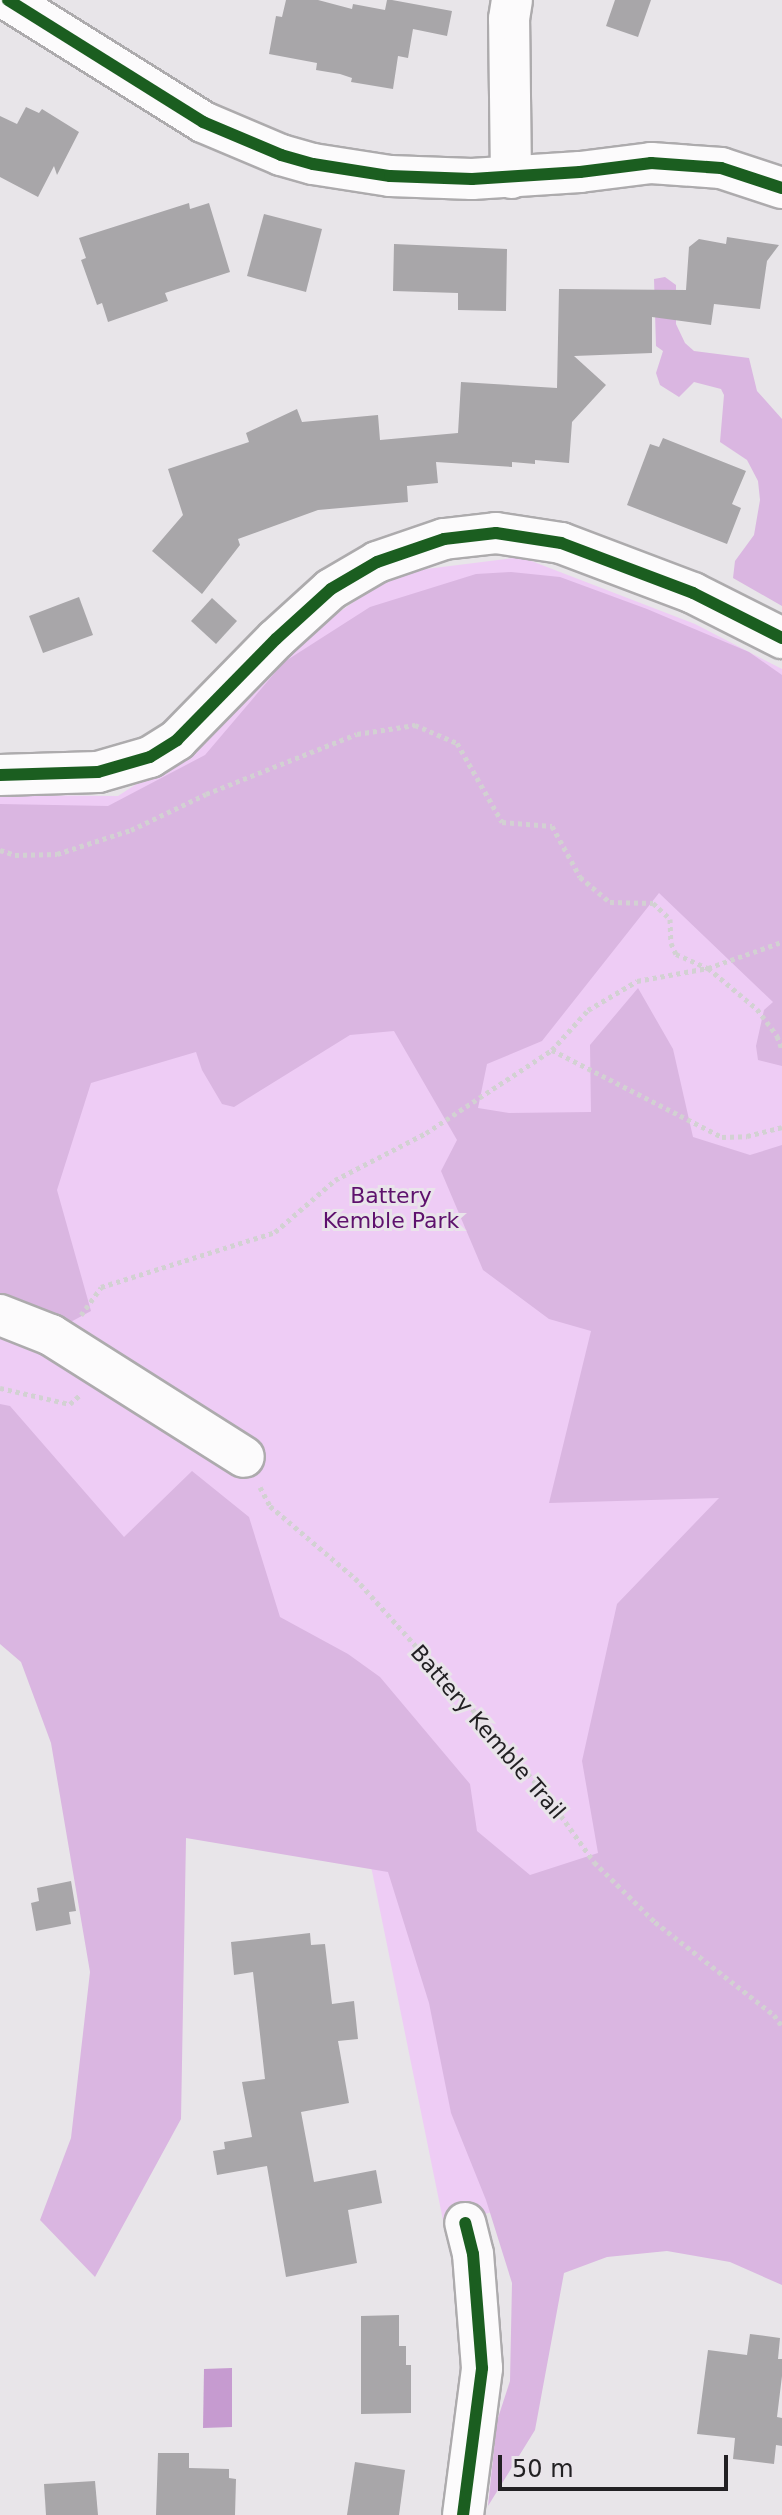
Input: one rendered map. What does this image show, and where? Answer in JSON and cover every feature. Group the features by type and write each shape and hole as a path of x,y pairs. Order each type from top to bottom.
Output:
{"street":[{"path":"8,0 203,122 281,155 330,168 390,176 511,178 651,163 721,168 782,188"},
{"path":"511,178 512,0"},
{"path":"0,775 98,772 150,757 177,740 276,639 331,589 393,555 462,536 523,536 587,551 693,593 782,638"},
{"path":"0,1315 61,1342 244,1457"},
{"path":"463,2515 482,2368 473,2254 465,2223"}],"path":[{"path":"0,850 15,855 57,854 131,830 206,794 357,734 415,725 457,743 502,822 552,826 580,877 610,902 653,903 670,919 671,943 676,954 708,968 757,1009 777,1036 782,1049"},
{"path":"61,1342 101,1287 275,1232 335,1180 426,1133 552,1050 588,1010 637,981 708,968 782,942"},
{"path":"552,1050 722,1137 747,1136 782,1127"},
{"path":"0,1388 70,1404 106,1370"}],"green space":[{"name":"Battery Kemble Park","path":"521,557 695,624 782,669 782,2236 552,2196 444,2225 349,1758 0,1620 0,795 118,796 195,746 281,654 394,573"}],"shaded area":[{"path":"665,277 676,285 676,324 685,343 694,351 749,358 757,391 782,419 782,606 733,578 735,561 754,535 760,500 758,481 747,460 720,442 724,395 721,389 694,382 679,397 660,385 656,373 663,351 656,346 654,279"},
{"name":"Battery Kemble Park","path":"511,572 560,577 647,609 749,652 782,675 782,1066 758,1060 756,1046 764,1010 773,1002 659,893 542,1041 487,1064 478,1108 509,1113 591,1112 590,1045 638,988 673,1049 693,1137 750,1155 782,1145 782,2285 730,2262 667,2251 607,2257 564,2273 535,2430 488,2506 497,2421 510,2381 512,2283 486,2200 451,2113 429,2003 388,1872 186,1838 181,2119 95,2277 40,2220 71,2138 90,1972 51,1743 21,1662 0,1644 0,1404 10,1406 124,1537 192,1471 249,1517 280,1617 348,1654 380,1677 470,1784 477,1831 530,1875 598,1853 582,1761 617,1604 719,1498 549,1503 591,1331 549,1319 483,1270 441,1171 457,1140 394,1031 350,1035 234,1107 222,1104 202,1070 196,1052 91,1083 57,1190 91,1311 65,1325 0,1298 0,804 108,806 205,755 284,662 370,607 476,574"},
{"path":"232,2368 232,2427 203,2428 204,2369"}],"building":[{"path":"286,0 318,0 352,9 353,4 385,10 387,0 392,0 452,11 447,36 413,29 408,58 398,56 393,89 351,82 352,78 316,70 317,63 269,54 276,16 282,17"},
{"path":"615,0 651,0 638,37 606,26"},
{"path":"26,107 39,113 42,109 79,132 57,175 54,166 38,197 0,177 0,116 17,124"},
{"path":"189,203 190,209 209,203 230,272 165,293 168,301 108,322 102,303 97,305 81,260 86,258 79,238"},
{"path":"264,214 322,229 306,292 247,276"},
{"path":"727,237 779,245 767,261 760,309 714,304 711,325 652,317 652,353 574,356 606,385 572,422 569,463 535,460 535,464 512,462 512,467 436,462 438,483 407,486 408,502 318,510 238,539 240,545 202,594 152,551 183,515 168,469 249,442 246,433 297,409 302,422 378,415 380,440 458,433 461,382 557,388 559,289 686,290 689,247 699,239 726,244"},
{"path":"394,244 507,249 506,311 458,310 458,293 393,291"},
{"path":"663,438 746,471 732,504 741,508 727,544 627,505 650,444 659,447"},
{"path":"79,597 93,635 43,653 29,616"},
{"path":"212,598 237,621 216,644 191,621"},
{"path":"71,1881 76,1911 69,1912 71,1924 36,1931 31,1903 39,1901 37,1888"},
{"path":"310,1933 311,1945 325,1944 332,2004 354,2001 358,2039 338,2041 349,2103 301,2112 314,2182 376,2170 382,2203 348,2210 357,2263 286,2277 267,2166 217,2175 213,2151 225,2149 224,2142 252,2137 242,2082 265,2079 253,1972 234,1975 231,1942"},
{"path":"399,2315 399,2346 406,2346 406,2365 411,2365 411,2413 361,2414 361,2316"},
{"path":"750,2334 780,2338 778,2359 782,2359 782,2376 777,2417 782,2418 782,2446 776,2445 774,2464 733,2459 735,2438 697,2434 708,2350 747,2355"},
{"path":"158,2453 189,2453 189,2468 229,2469 229,2478 236,2479 235,2515 156,2515"},
{"path":"355,2462 405,2470 399,2515 347,2515"},
{"path":"95,2481 98,2515 46,2515 44,2484"}],"cycle path":[{"path":"8,0 203,122 281,155 313,164 390,176 472,179 580,172 651,163 721,168 782,188"},
{"path":"0,775 98,772 150,757 177,740 276,639 331,589 377,562 444,539 496,533 561,543 693,593 782,638"},
{"path":"463,2515 482,2368 473,2254 465,2223"}]}
